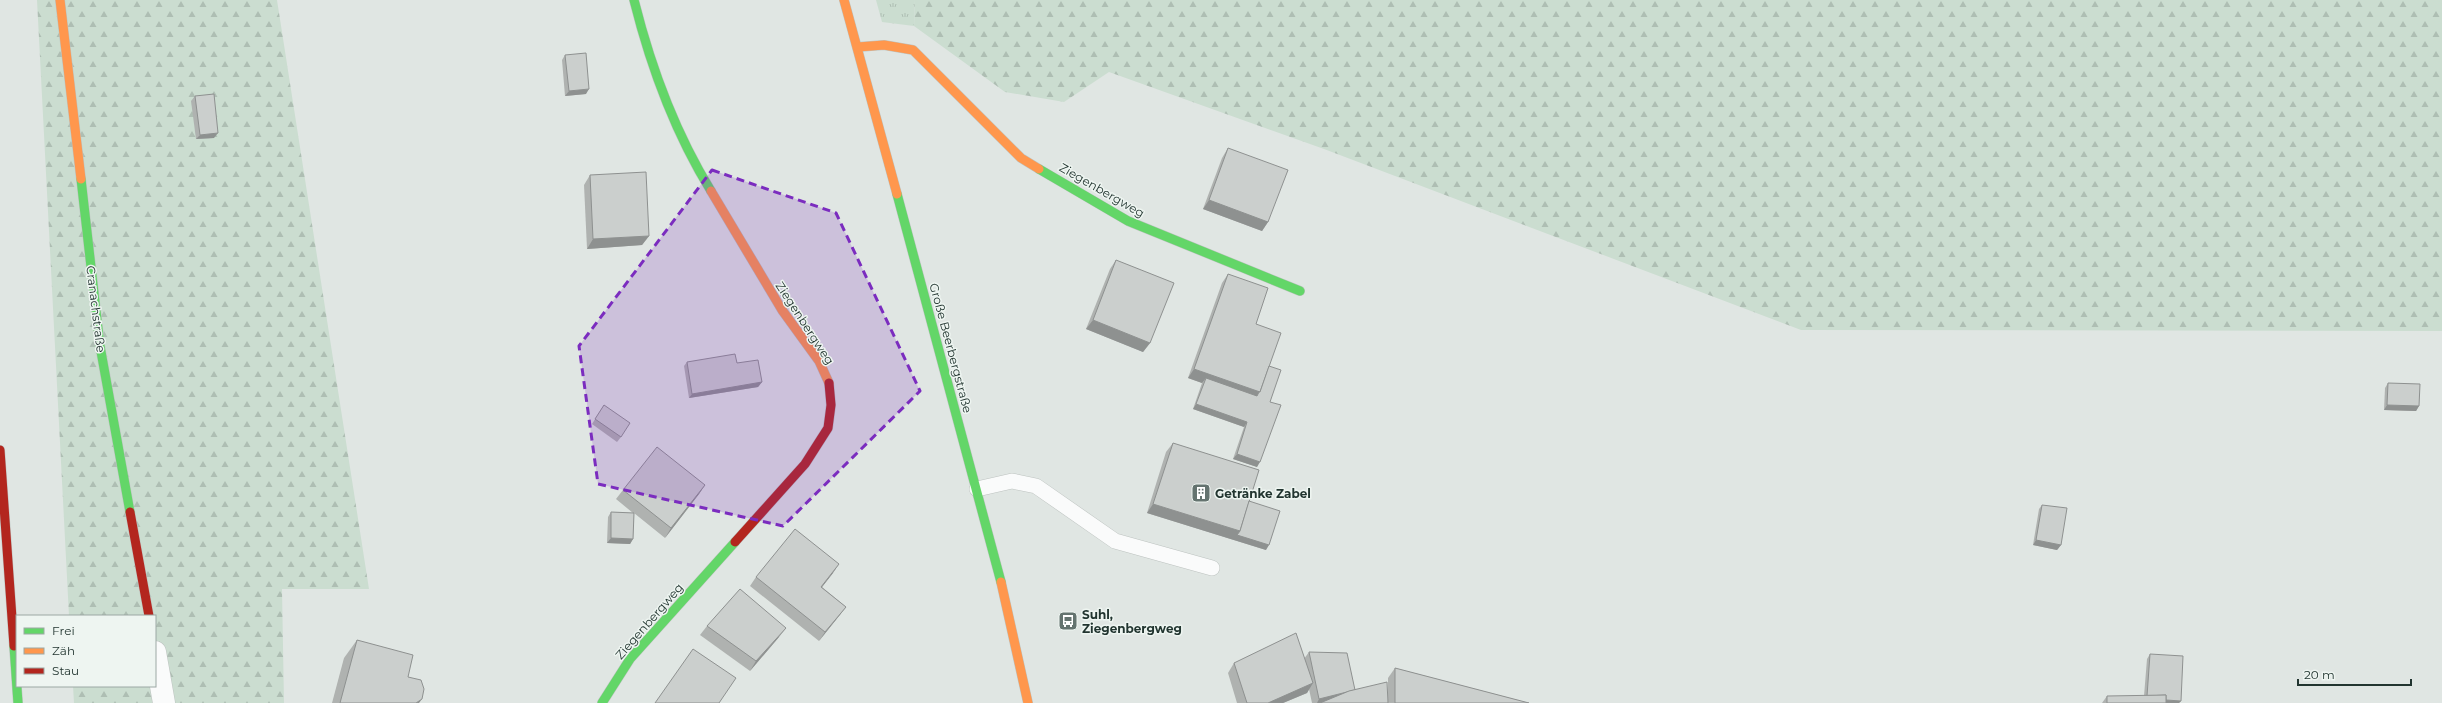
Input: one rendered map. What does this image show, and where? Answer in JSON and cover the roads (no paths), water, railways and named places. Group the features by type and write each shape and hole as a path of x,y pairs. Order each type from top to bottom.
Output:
{"street":[{"name":"Cranachstraße","path":"60,0 100,346 149,615"},
{"name":"Ziegenbergweg","path":"602,703 630,659 805,464 828,428 831,405 829,383 819,361 763,279 695,166 680,135 647,51 634,0"},
{"name":"Große Beerbergstraße","path":"844,0 977,489 1012,626 1028,703"},
{"name":"Ziegenbergweg","path":"858,47 884,45 913,50 1021,158 1128,221 1300,291"},
{"path":"0,450 16,675"},
{"path":"156,658 164,703"},
{"path":"17,687 18,703"}],"lane":[{"path":"977,489 1012,481 1036,486 1115,542 1212,568"}],"place":[{"name":"Getränke Zabel","path":"1201,493"},
{"name":"Suhl, Ziegenbergweg","path":"1068,621"}]}
